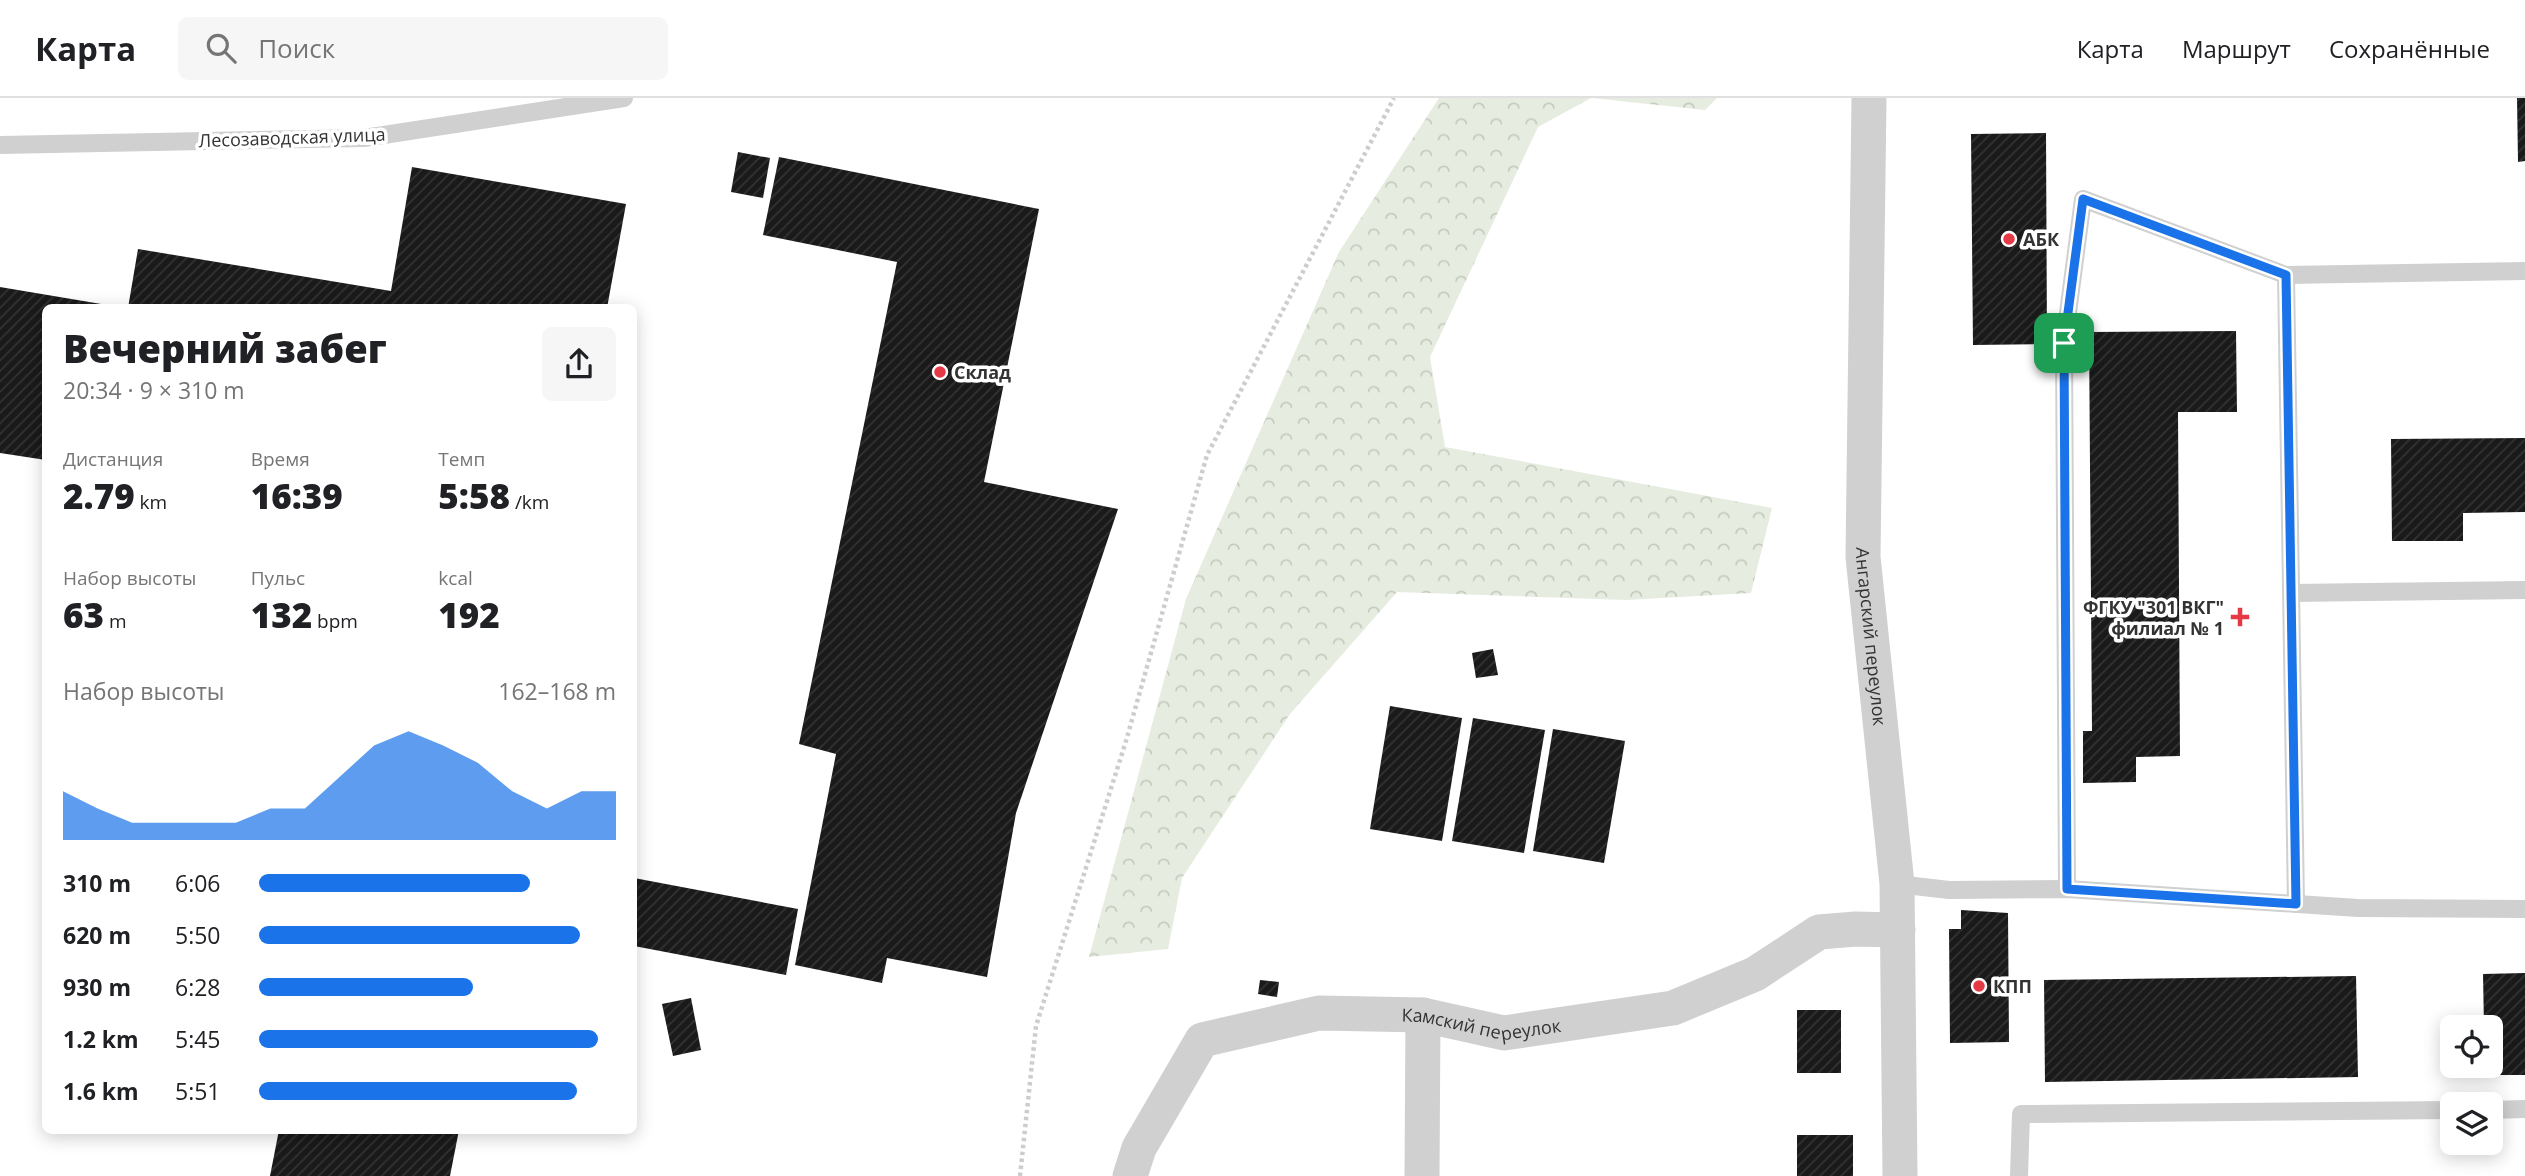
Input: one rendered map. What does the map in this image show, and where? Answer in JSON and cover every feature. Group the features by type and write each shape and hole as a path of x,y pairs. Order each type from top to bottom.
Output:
{"street":[{"name":"Ангарский переулок","path":"1868,98 1863,557 1897,884 1900,1176"},
{"name":"Камский переулок","path":"1130,1176 1139,1148 1202,1040 1319,1013 1423,1015 1504,1033 1673,1008 1755,974 1819,932 1898,930"},
{"path":"1422,1176 1423,1015"}],"lane":[{"name":"Лесозаводская улица","path":"0,145 364,138 624,98"},
{"path":"2067,889 2064,343 2083,199 2286,275 2525,271"},
{"path":"2286,275 2296,904"},
{"path":"2291,593 2525,590"},
{"path":"1897,884 1949,890 2067,889 2358,908 2525,909"},
{"path":"2503,1110 2525,1109"},
{"path":"2020,1176 2021,1114 2440,1110"}],"path":[{"path":"1020,1176 1036,1026 1126,741 1207,455 1394,98"}],"green space":[{"path":"1439,98 1591,98 1538,127 1430,357 1445,447 1772,508 1751,593 1626,600 1397,592 1290,714 1182,878 1168,949 1089,957 1186,599 1339,252"},
{"path":"1592,98 1717,98 1705,110"}],"building":[{"path":"2517,98 2525,98 2525,161 2518,162"},
{"name":"АБК","path":"2046,133 2047,344 1973,345 1971,134"},
{"path":"738,152 770,158 763,198 731,192"},
{"path":"779,157 1039,209 984,482 1118,509 1016,813 987,977 887,958 882,983 795,965 836,754 799,744 897,262 763,235"},
{"path":"412,167 626,204 608,304 129,304 138,249 391,291"},
{"path":"0,287 101,304 42,304 42,459 0,453"},
{"path":"2236,331 2237,412 2178,412 2180,756 2136,757 2136,782 2083,783 2083,731 2092,731 2089,332"},
{"path":"2525,438 2525,512 2463,513 2463,541 2392,541 2391,439"},
{"path":"1493,649 1498,675 1476,678 1472,653"},
{"path":"1390,706 1462,718 1442,841 1370,829"},
{"path":"1473,718 1545,730 1524,853 1452,841"},
{"path":"1553,729 1625,741 1604,863 1533,851"},
{"path":"637,879 798,909 786,975 637,947"},
{"name":"КПП","path":"1961,910 2008,913 2009,1042 1950,1043 1949,929 1961,929"},
{"path":"2525,973 2525,1075 2503,1075 2503,1015 2484,1015 2483,974"},
{"path":"2356,976 2358,1077 2045,1082 2044,980"},
{"path":"1260,980 1279,982 1277,997 1258,994"},
{"path":"691,998 701,1050 673,1056 662,1004"},
{"path":"1797,1010 1841,1010 1841,1073 1797,1073"},
{"path":"278,1134 458,1134 450,1176 270,1176"},
{"path":"1797,1135 1853,1135 1853,1176 1797,1176"}],"place":[{"name":"АБК","path":"2009,239"},
{"name":"Склад","path":"940,372"},
{"name":"ФГКУ \"301 ВКГ\" филиал № 1","path":"2240,617"},
{"name":"КПП","path":"1979,986"}],"route":[{"path":"2083,199 2286,275 2296,904 2067,889 2064,343 2083,199"}]}
